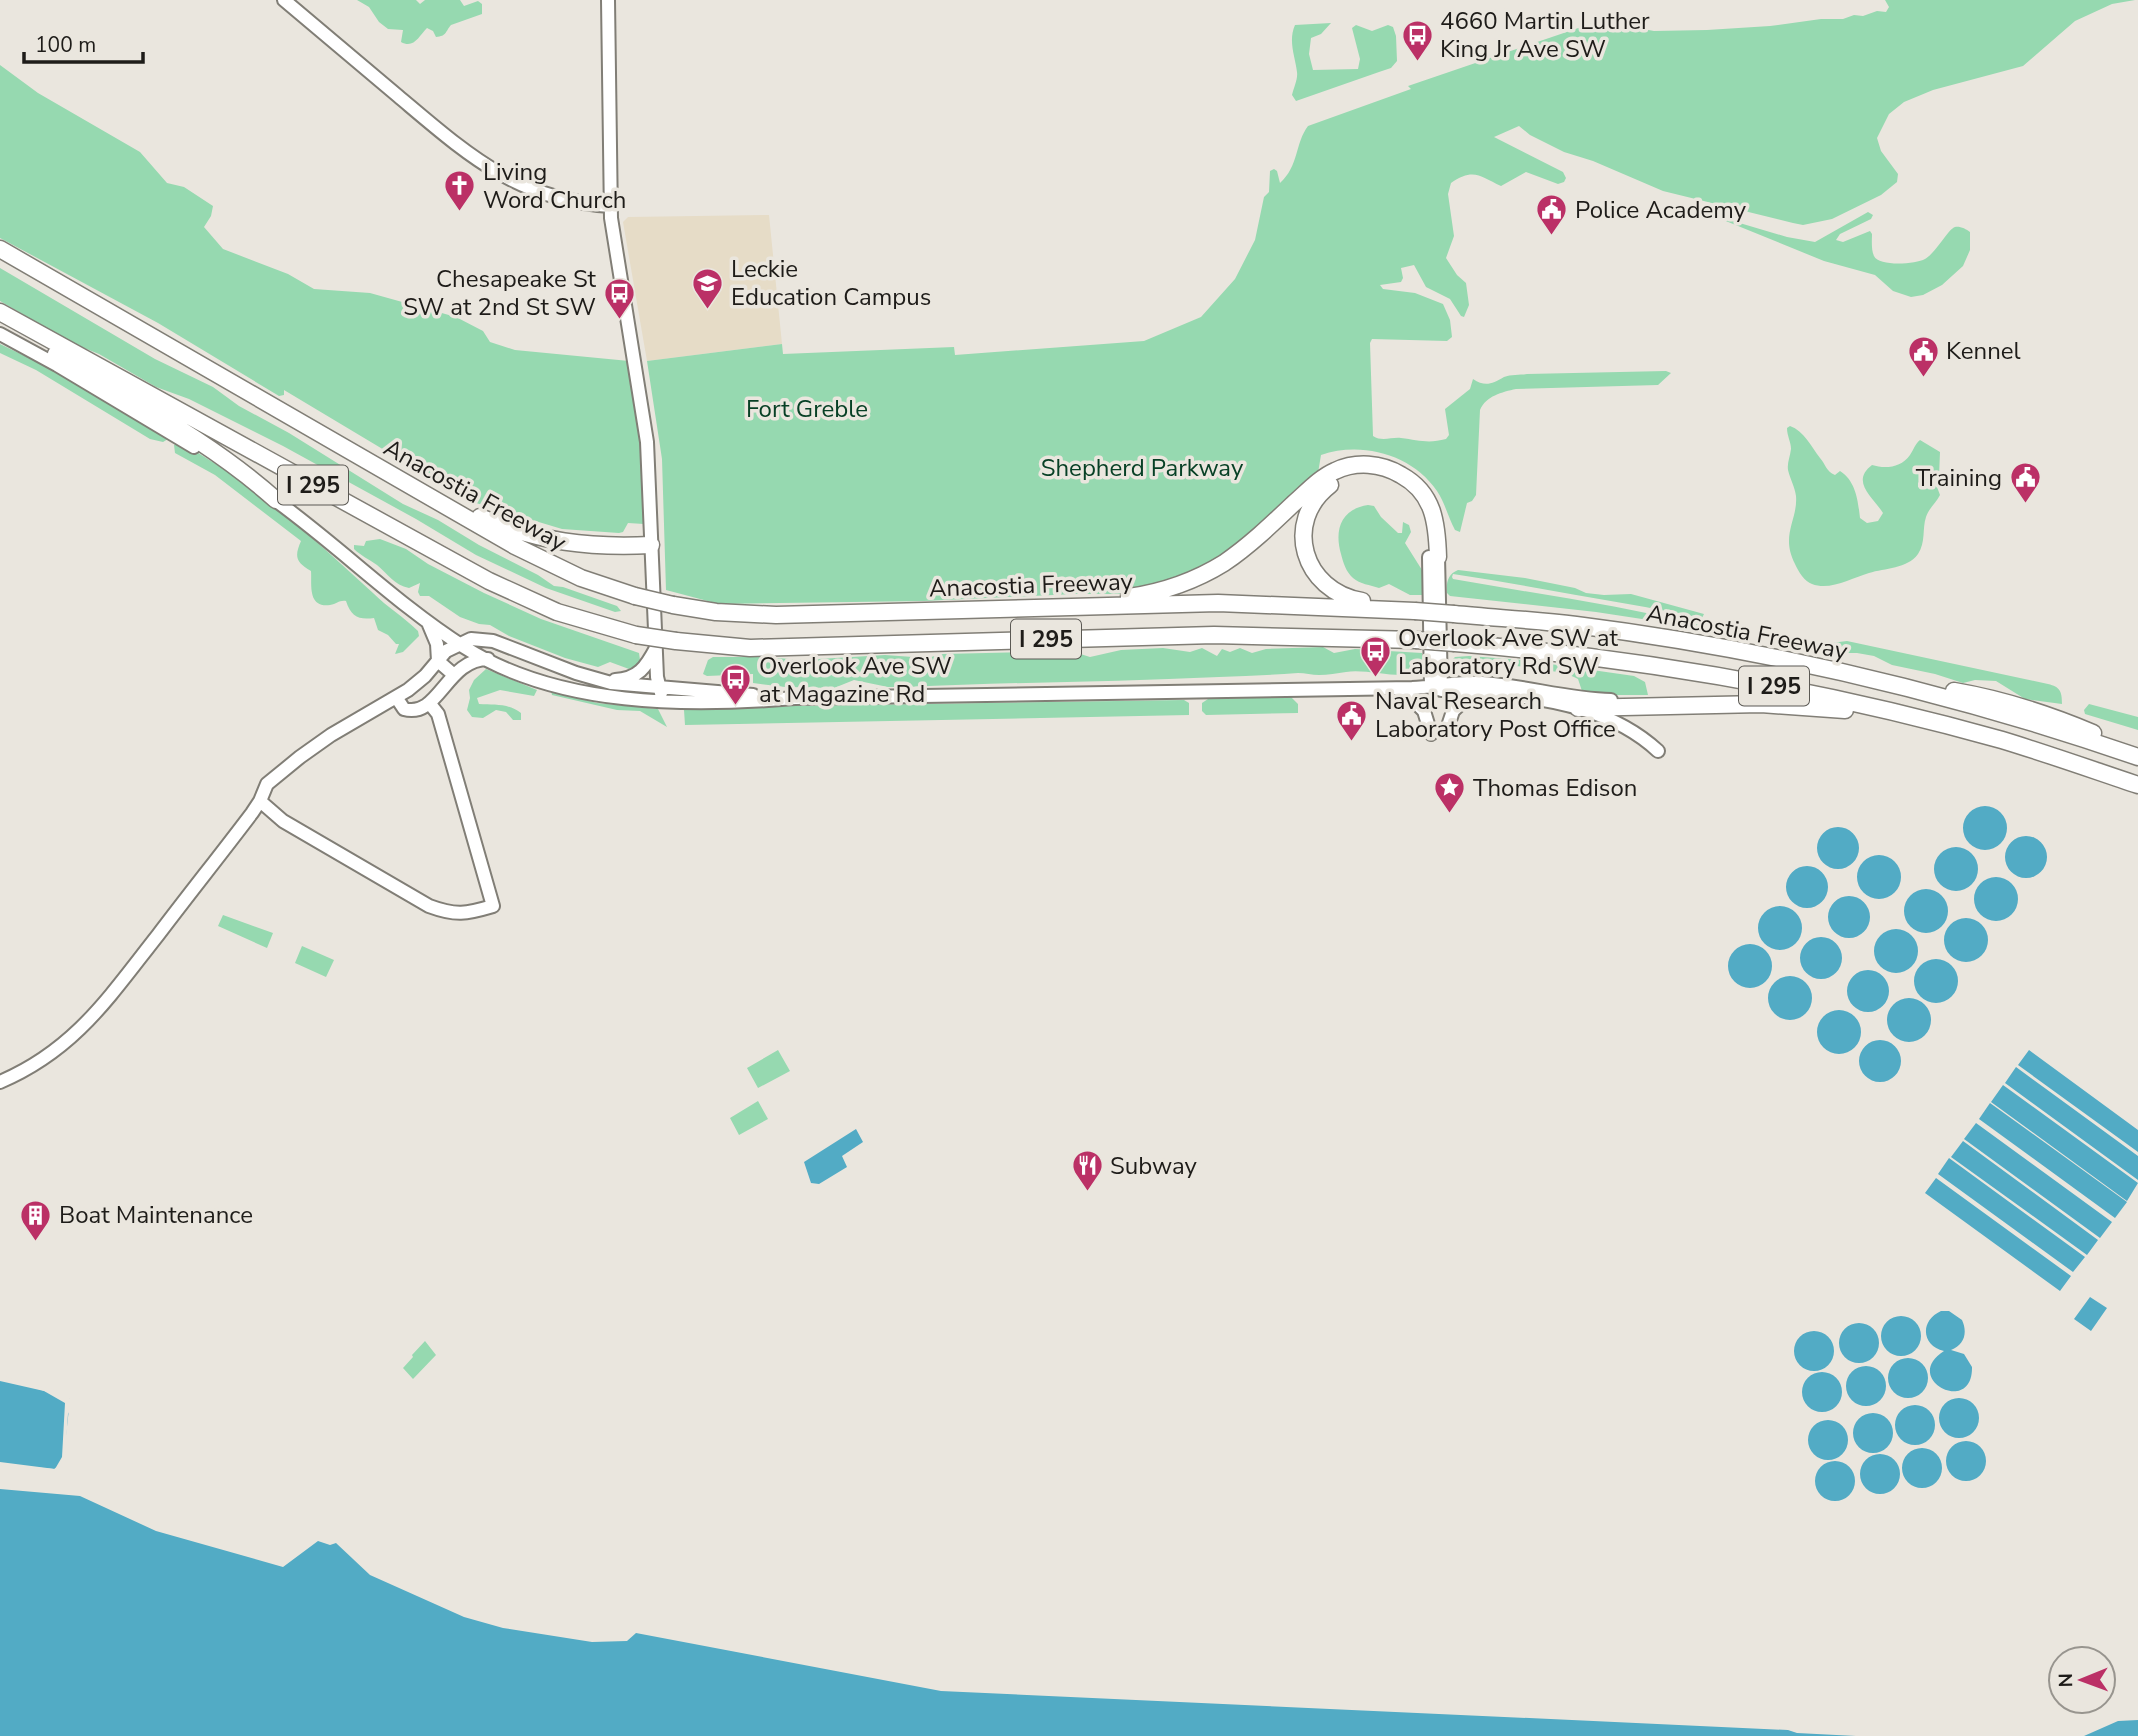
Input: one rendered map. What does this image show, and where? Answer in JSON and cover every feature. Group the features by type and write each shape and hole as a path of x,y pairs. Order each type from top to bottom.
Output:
{"highway":[{"name":"Anacostia Freeway","path":"0,249 538,558 581,578 635,596 716,612 762,615 1218,603 1454,611 1573,625 1716,647 1858,677 1998,713 2138,757"},
{"name":"Anacostia Freeway","path":"0,312 489,581 564,614 636,635 757,648 1214,635 1455,643 1604,659 1777,687 1918,718 2028,748 2138,785"},
{"path":"0,320 212,450 276,500"},
{"path":"371,464 461,509 526,534 589,546 651,545"},
{"path":"954,610 1010,602 1130,597 1177,586 1234,556 1328,475 1357,465 1390,469 1419,488 1430,503 1436,519 1434,557"},
{"path":"1415,608 1356,600 1342,595 1324,583 1315,574 1306,555 1303,535 1306,516 1318,495 1341,479 1362,474 1391,479 1414,496 1423,509 1434,557"},
{"path":"1858,677 1906,680 1989,698 2056,718 2138,749"},
{"path":"1578,708 1772,704 1843,710 1900,720 2085,767"}],"street":[{"path":"285,0 454,144 491,170 546,195 611,206"},
{"path":"608,0 611,206 643,408 648,459 656,648 661,694"},
{"path":"0,334 223,463 276,500 427,622 459,643 488,659 560,687 603,695 795,698 1438,688 1508,695 1578,708 1612,721 1658,751"},
{"path":"1434,557 1438,688"},
{"path":"427,622 436,638 438,661 454,675"},
{"path":"0,1082 57,1050 96,1013 260,801 267,785 331,735 419,681 446,652 459,643 474,639 493,641 602,681 661,694"},
{"path":"602,681 623,680 639,673 656,648"},
{"path":"396,696 404,709 412,711 430,704 454,675 468,663 488,659"},
{"path":"1438,688 1462,682 1501,684 1580,698 1639,701 1652,706"},
{"path":"1402,688 1424,711 1431,734"},
{"path":"1446,732 1453,710 1472,693"},
{"path":"260,801 283,821 429,906 450,914 466,914 493,906 438,714 430,704"}],"shaded area":[{"name":"Leckie Education Campus","path":"769,215 782,344 647,361 623,222 628,217"}],"green space":[{"path":"357,0 416,0 420,4 425,0 460,0 464,6 478,1 482,4 482,14 451,25 442,36 436,37 433,31 427,28 416,41 406,44 401,42 403,30 388,29 379,22 369,7"},
{"path":"1885,0 2135,0 2112,4 2075,21 2023,66 1933,90 1904,102 1889,114 1877,138 1881,151 1898,174 1897,182 1881,195 1832,219 1803,225 1663,191 1593,161 1564,152 1530,135 1519,126 1494,137 1563,172 1566,178 1558,184 1526,172 1501,186 1477,175 1466,175 1451,183 1448,194 1454,236 1446,258 1466,283 1469,305 1464,317 1461,316 1450,299 1426,287 1414,265 1401,268 1401,282 1380,285 1383,289 1415,293 1443,304 1450,320 1452,337 1447,341 1372,339 1373,436 1380,439 1428,441 1446,439 1449,435 1445,409 1470,389 1473,379 1488,384 1507,376 1527,374 1671,373 1658,385 1516,389 1490,398 1480,410 1476,495 1467,503 1460,532 1455,530 1437,491 1414,468 1385,454 1369,450 1336,451 1321,455 1316,485 1206,583 1169,594 1074,594 924,601 719,604 666,590 662,459 647,361 782,344 783,354 954,347 955,355 1144,341 1201,317 1235,279 1255,240 1264,197 1269,192 1270,171 1277,171 1280,183 1291,169 1308,126 1411,89 1408,86 1599,21 1654,31 1770,26 1886,12 1889,7"},
{"path":"1331,23 1321,34 1311,38 1309,54 1313,70 1358,69 1360,59 1352,28 1356,25 1372,31 1388,25 1393,27 1397,61 1391,68 1296,101 1292,95 1297,75 1292,43 1295,25"},
{"path":"0,65 38,93 140,152 167,183 184,187 213,206 211,216 204,227 223,249 288,274 314,289 370,293 456,317 483,331 490,342 515,350 629,361 639,408 644,524 628,523 623,532 619,533 562,529 476,503 284,390 284,395 279,396 158,323 0,238"},
{"path":"1868,212 1873,215 1871,219 1840,234 1836,240 1843,242 1870,231 1873,254 1877,259 1890,263 1906,263 1925,259 1952,229 1959,227 1970,232 1970,250 1963,266 1942,285 1923,295 1911,297 1893,291 1875,275 1824,261 1706,213 1787,237 1815,242"},
{"path":"0,268 155,359 213,387 239,406 289,433 403,504 438,520 554,586 617,606 621,611 615,612 546,588 476,555 283,446 189,399 156,387 99,354 74,344 0,301"},
{"path":"0,344 60,373 168,439 163,442 150,439 36,370 0,353"},
{"path":"1790,426 1803,435 1830,472 1835,475 1840,471 1850,480 1860,518 1867,523 1878,521 1883,513 1863,483 1866,471 1872,465 1887,467 1902,463 1920,440 1940,452 1939,477 1922,479 1918,483 1918,487 1922,489 1933,485 1937,487 1940,495 1927,514 1922,545 1913,559 1902,565 1833,585 1819,586 1804,579 1795,564 1789,545 1796,505 1795,489 1788,470 1791,449 1787,428"},
{"path":"179,442 232,475 281,512 413,626 419,636 403,652 395,654 399,644 378,630 374,618 356,616 350,611 346,601 330,605 317,603 312,594 311,571 298,559 301,541 215,475 175,453 174,445"},
{"path":"1368,505 1374,506 1398,533 1402,533 1403,522 1409,525 1411,532 1405,543 1422,570 1424,595 1410,595 1389,584 1379,588 1365,584 1348,573 1339,545 1339,529 1351,511"},
{"path":"380,539 406,549 428,564 541,619 639,653 640,660 636,666 629,669 610,662 598,667 565,658 509,636 490,625 460,617 429,596 420,596 420,583 409,588 399,584 354,549 354,545 364,546 366,541"},
{"path":"1458,570 1525,578 1575,588 1586,593 1631,594 1704,614 1702,618 1475,577 1453,574 1452,577 1703,626 1701,628 1596,612 1450,596 1447,593 1447,582 1450,576"},
{"path":"1847,641 2048,684 2060,690 2062,704 2025,699 1996,681 1975,680 1963,683 1892,665 1874,656 1829,653 1814,648 1815,645"},
{"path":"1323,647 1334,653 1355,649 1422,653 1424,670 1407,675 1355,671 1322,675 1298,673 907,687 888,687 854,680 834,688 753,683 753,674 703,674 708,660 713,657 802,660 885,655 927,658 943,654 1071,651 1090,657 1121,650 1163,648 1190,652 1202,648 1217,656 1222,649 1230,652 1240,648 1252,653 1266,649"},
{"path":"1455,657 1523,660 1634,676 1645,682 1648,695 1582,691 1578,679 1555,671 1458,663 1452,660"},
{"path":"486,669 537,690 534,696 500,690 477,698 479,704 501,705 516,710 521,713 521,720 513,720 506,712 496,710 483,718 472,717 467,710 469,690 474,680"},
{"path":"551,691 597,703 658,709 667,727 640,711 617,710 552,695"},
{"path":"1291,697 1298,704 1298,713 1206,715 1202,711 1202,703 1208,699"},
{"path":"1184,700 1189,703 1189,715 685,725 684,710 795,706"},
{"path":"2089,704 2138,717 2138,730 2085,714 2084,710"},
{"path":"223,915 273,933 267,948 218,926"},
{"path":"302,946 334,960 326,977 295,963"},
{"path":"778,1050 790,1071 758,1088 747,1068"},
{"path":"758,1101 768,1119 739,1135 730,1118"},
{"path":"425,1341 436,1355 413,1379 403,1368"}],"water":[{"path":"1985,806 2001,812 2007,828 2001,844 1985,850 1969,844 1963,828 1969,812"},
{"path":"1838,827 1853,833 1859,848 1853,863 1838,869 1823,863 1817,848 1823,833"},
{"path":"2026,836 2041,842 2047,857 2041,872 2026,878 2011,872 2005,857 2011,842"},
{"path":"1956,847 1972,853 1978,869 1972,885 1956,891 1940,885 1934,869 1940,853"},
{"path":"1879,855 1894,862 1901,877 1894,892 1879,899 1864,892 1857,877 1864,862"},
{"path":"1807,866 1822,872 1828,887 1822,902 1807,908 1792,902 1786,887 1792,872"},
{"path":"1996,877 2011,884 2018,899 2011,914 1996,921 1981,914 1974,899 1981,884"},
{"path":"1926,889 1941,896 1948,911 1941,926 1926,933 1911,926 1904,911 1911,896"},
{"path":"1849,896 1864,902 1870,917 1864,932 1849,938 1834,932 1828,917 1834,902"},
{"path":"1780,906 1789,907 1796,912 1801,919 1801,937 1796,944 1789,949 1780,950 1771,949 1764,944 1759,937 1758,928 1759,919 1764,912 1771,907"},
{"path":"1966,918 1981,925 1988,940 1981,955 1966,962 1951,955 1944,940 1951,925"},
{"path":"1896,929 1911,936 1918,951 1911,966 1896,973 1881,966 1874,951 1881,936"},
{"path":"1821,937 1836,943 1842,958 1836,973 1821,979 1806,973 1800,958 1806,943"},
{"path":"1750,944 1766,950 1772,966 1766,982 1750,988 1734,982 1728,966 1734,950"},
{"path":"1936,959 1951,966 1958,981 1951,996 1936,1003 1921,996 1914,981 1921,966"},
{"path":"1868,970 1883,976 1889,991 1883,1006 1868,1012 1853,1006 1847,991 1853,976"},
{"path":"1790,976 1805,983 1812,998 1805,1013 1790,1020 1775,1013 1768,998 1775,983"},
{"path":"1909,998 1925,1004 1931,1020 1925,1036 1909,1042 1893,1036 1887,1020 1893,1004"},
{"path":"1839,1010 1854,1017 1861,1032 1854,1047 1839,1054 1824,1047 1817,1032 1824,1017"},
{"path":"1880,1040 1895,1046 1901,1061 1895,1076 1880,1082 1865,1076 1859,1061 1865,1046"},
{"path":"2029,1050 2138,1130 2138,1152 2018,1065"},
{"path":"2016,1067 2138,1156 2138,1180 2005,1083"},
{"path":"2003,1085 2138,1183 2127,1201 1991,1102"},
{"path":"1990,1103 2127,1202 2115,1218 1979,1119"},
{"path":"1976,1123 2112,1222 2100,1238 1964,1139"},
{"path":"856,1129 863,1142 842,1156 847,1167 819,1184 811,1183 804,1162"},
{"path":"1963,1141 2098,1240 2087,1255 1951,1157"},
{"path":"1949,1158 2085,1257 2073,1272 1938,1174"},
{"path":"1936,1178 2071,1276 2060,1291 1925,1193"},
{"path":"2090,1297 2107,1308 2091,1331 2074,1319"},
{"path":"1949,1311 1962,1320 1964,1325 1962,1342 1951,1350 1964,1354 1972,1367 1969,1382 1962,1390 1942,1388 1934,1382 1930,1372 1933,1362 1944,1351 1931,1344 1926,1327 1934,1315"},
{"path":"1901,1316 1909,1317 1915,1322 1920,1328 1920,1344 1915,1350 1909,1355 1901,1356 1893,1355 1887,1350 1882,1344 1881,1336 1882,1328 1887,1322 1893,1317"},
{"path":"1859,1323 1873,1329 1879,1343 1873,1357 1859,1363 1845,1357 1839,1343 1845,1329"},
{"path":"1814,1331 1822,1332 1828,1337 1833,1343 1833,1359 1828,1365 1822,1370 1814,1371 1806,1370 1800,1365 1795,1359 1794,1351 1795,1343 1800,1337 1806,1332"},
{"path":"1908,1358 1922,1364 1928,1378 1922,1392 1908,1398 1894,1392 1888,1378 1894,1364"},
{"path":"1866,1366 1880,1372 1886,1386 1880,1400 1866,1406 1852,1400 1846,1386 1852,1372"},
{"path":"1822,1372 1836,1378 1842,1392 1836,1406 1822,1412 1808,1406 1802,1392 1808,1378"},
{"path":"0,1377 70,1399 63,1463 54,1469 0,1464"},
{"path":"1959,1398 1967,1399 1973,1404 1978,1410 1978,1426 1973,1432 1967,1437 1959,1438 1951,1437 1945,1432 1940,1426 1939,1418 1940,1410 1945,1404 1951,1399"},
{"path":"1915,1405 1923,1406 1929,1411 1934,1417 1934,1433 1929,1439 1923,1444 1915,1445 1907,1444 1901,1439 1896,1433 1895,1425 1896,1417 1901,1411 1907,1406"},
{"path":"1873,1413 1887,1419 1893,1433 1887,1447 1873,1453 1859,1447 1853,1433 1859,1419"},
{"path":"1828,1420 1842,1426 1848,1440 1842,1454 1828,1460 1814,1454 1808,1440 1814,1426"},
{"path":"1966,1441 1974,1442 1980,1447 1985,1453 1985,1469 1980,1475 1974,1480 1966,1481 1958,1480 1952,1475 1947,1469 1946,1461 1947,1453 1952,1447 1958,1442"},
{"path":"1922,1448 1936,1454 1942,1468 1936,1482 1922,1488 1908,1482 1902,1468 1908,1454"},
{"path":"1880,1454 1888,1455 1894,1460 1899,1466 1899,1482 1894,1488 1888,1493 1880,1494 1872,1493 1866,1488 1861,1482 1860,1474 1861,1466 1866,1460 1872,1455"},
{"path":"1835,1461 1849,1467 1855,1481 1849,1495 1835,1501 1821,1495 1815,1481 1821,1467"},
{"path":"0,1489 80,1496 156,1531 283,1567 318,1541 330,1545 336,1543 370,1575 464,1617 503,1628 592,1642 627,1641 636,1633 941,1691 1788,1730 1797,1733 1856,1736 0,1736"},
{"path":"2138,1720 2138,1736 2084,1736 2118,1721"}],"pier":[{"path":"0,1375 60,1391 72,1400 73,1406 68,1414 65,1462 58,1471 0,1465 0,1462 55,1469 62,1457 65,1403 44,1391 0,1381"}],"place":[{"name":"4660 Martin Luther King Jr Ave SW","path":"1417,62"},
{"name":"Living Word Church","path":"460,213"},
{"name":"Police Academy","path":"1552,237"},
{"name":"Leckie Education Campus","path":"708,310"},
{"name":"Chesapeake St SW at 2nd St SW","path":"619,320"},
{"name":"Kennel","path":"1923,378"},
{"name":"Training","path":"2025,505"},
{"name":"Overlook Ave SW at Laboratory Rd SW","path":"1375,679"},
{"name":"Overlook Ave SW at Magazine Rd","path":"736,707"},
{"name":"Naval Research Laboratory Post Office","path":"1352,742"},
{"name":"Thomas Edison","path":"1450,815"},
{"name":"Subway","path":"1087,1193"},
{"name":"Boat Maintenance","path":"36,1242"}],"park label":[{"name":"Fort Greble","path":"807,409"},
{"name":"Shepherd Parkway","path":"1142,468"}]}
